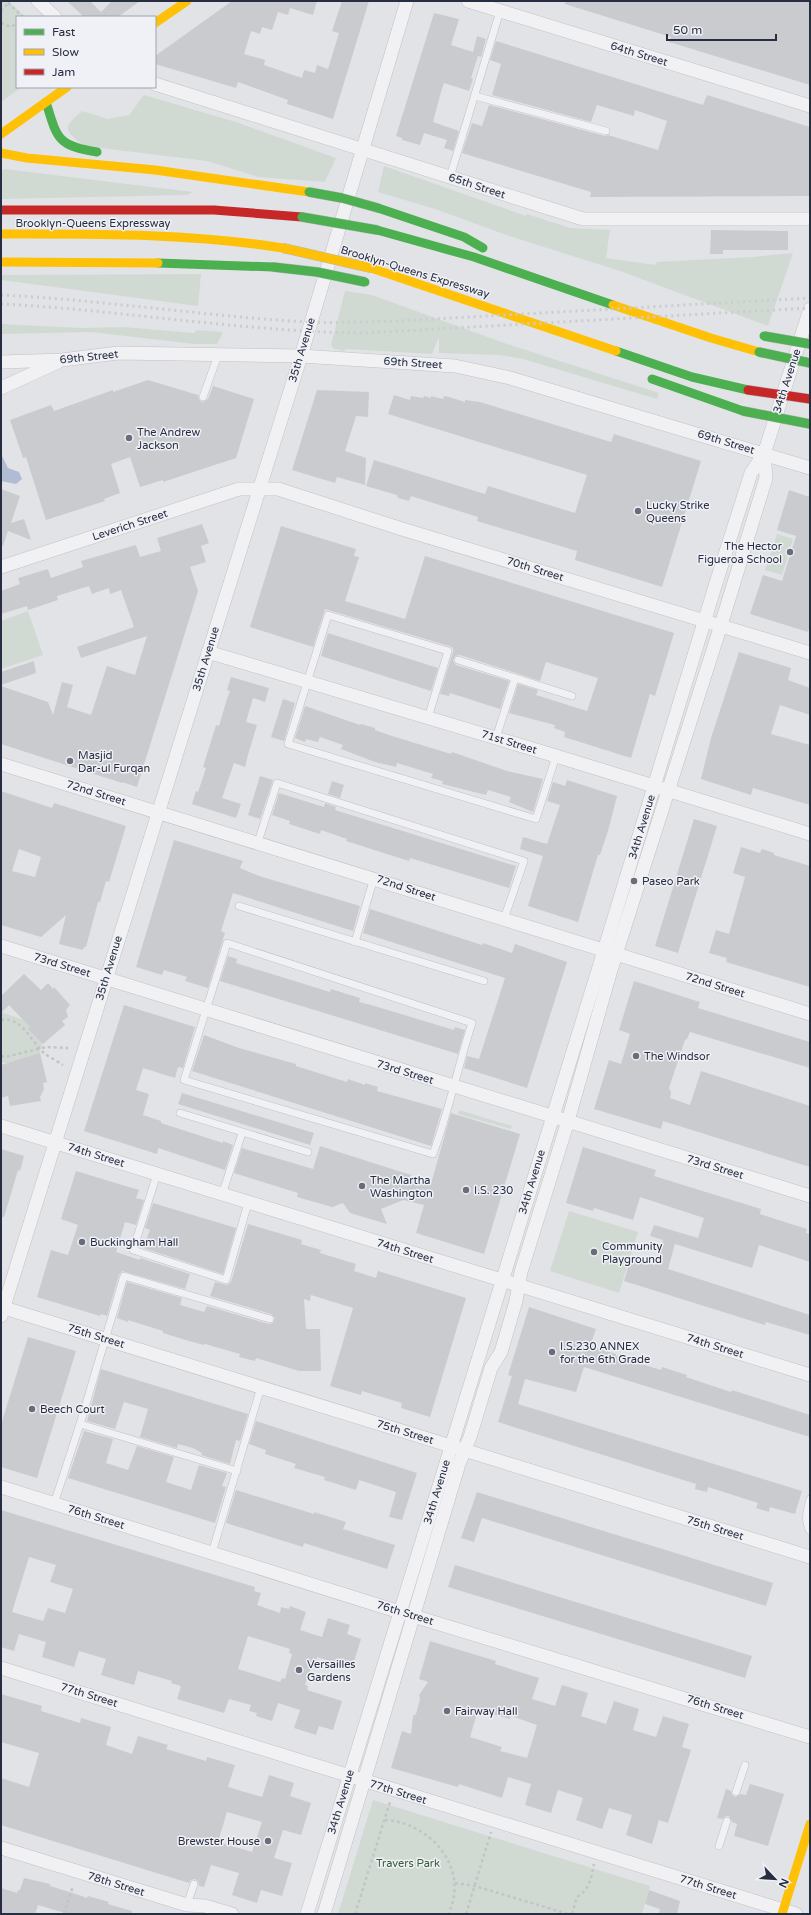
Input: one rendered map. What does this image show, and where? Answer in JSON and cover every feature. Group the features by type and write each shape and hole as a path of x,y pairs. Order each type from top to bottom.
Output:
{"main road":[{"path":"156,23 187,1"},
{"path":"1,134 66,88"},
{"path":"46,102 55,130 63,143 77,150 106,154"},
{"path":"1,153 28,158 155,170 342,198 378,208 464,237 548,282"},
{"path":"127,157 155,170"},
{"name":"Brooklyn-Queens Expressway","path":"1,210 214,210 302,217 377,230 458,252 709,339 759,352 810,362"},
{"name":"Brooklyn-Queens Expressway","path":"1,234 181,236 232,240 283,248 371,268 692,377 748,390 810,398"},
{"path":"1,262 125,262 273,267 317,272 368,283"},
{"path":"386,284 429,287"},
{"path":"645,317 712,328"},
{"path":"570,335 622,363"},
{"path":"760,336 810,344"},
{"path":"641,374 743,411 810,424"},
{"path":"783,1912 801,1862 810,1824"}],"street":[{"path":"38,1 54,16"},
{"name":"35th Avenue","path":"2,1310 301,356 407,1"},
{"name":"64th Street","path":"468,1 810,106"},
{"name":"65th Street","path":"156,84 583,219 810,220"},
{"name":"34th Avenue","path":"307,1914 348,1776 465,1450 491,1368 501,1352 516,1301 521,1272 568,1121 654,786 751,473 764,454 810,309"},
{"name":"69th Street","path":"1,362 62,360 118,353 301,356 455,366 476,369 525,382 810,468"},
{"path":"1,388 62,360"},
{"name":"34th Avenue","path":"324,1914 364,1781 406,1613 451,1446 553,1117 669,790 766,478 764,454"},
{"name":"Leverich Street","path":"1,567 239,489 259,489"},
{"name":"70th Street","path":"259,489 278,489 810,653"},
{"name":"71st Street","path":"208,652 669,790 810,834"},
{"name":"72nd Street","path":"1,764 158,811 504,920 810,1014"},
{"name":"73rd Street","path":"1,946 810,1196"},
{"name":"74th Street","path":"1,1126 810,1375"},
{"name":"75th Street","path":"2,1310 106,1339 810,1557"},
{"name":"76th Street","path":"1,1487 810,1737"},
{"name":"77th Street","path":"1,1668 597,1852 783,1912 796,1914"},
{"name":"78th Street","path":"1,1848 187,1905 205,1906 232,1914"}],"lane":[{"path":"450,177 500,11"},
{"path":"474,96 606,131"},
{"path":"203,397 218,355"},
{"path":"428,718 448,651 328,615 288,744 536,819 556,756"},
{"path":"458,660 572,696"},
{"path":"496,738 515,678"},
{"path":"258,842 277,783 524,861 504,920"},
{"path":"355,942 374,878"},
{"path":"239,906 484,981"},
{"path":"227,943 472,1023 457,1071 455,1087 433,1154 184,1080 207,1010 227,943"},
{"path":"180,1113 308,1152"},
{"path":"222,1194 242,1133"},
{"path":"157,1174 133,1250 226,1280 248,1203"},
{"path":"54,1504 80,1424 124,1276 270,1319"},
{"path":"212,1553 261,1387"},
{"path":"80,1424 237,1471"},
{"path":"810,1499 807,1510 806,1525 810,1531"},
{"path":"736,1792 745,1765"},
{"path":"719,1846 727,1821"},
{"path":"187,1905 194,1884"}],"path":[{"path":"1,11 9,2 22,16"},
{"path":"1,24 10,27 16,24"},
{"path":"1,1020 6,1019 18,1024 44,1052 63,1064"},
{"path":"1,1056 5,1057 40,1048 68,1048"},
{"path":"354,1914 390,1802"},
{"path":"385,1820 399,1821 430,1837 441,1850 455,1875 455,1892 448,1914"},
{"path":"466,1914 489,1839"},
{"path":"572,1914 577,1897 585,1893 590,1885 597,1852"},
{"path":"455,1884 475,1886 568,1914"},
{"path":"64,1914 73,1886"}],"green space":[{"path":"1,1 9,1 24,16 16,16 16,88 21,88 1,102"},
{"path":"144,95 236,122 336,158 325,182 258,177 207,161 84,146 69,132 68,129 71,121 82,111 108,119 129,115"},
{"path":"384,166 526,216 527,214 570,228 610,230 606,258 655,265 657,262 752,257 793,253 768,326 620,271 512,237 435,209 378,192"},
{"path":"5,169 193,192 187,195 1,199 1,171"},
{"path":"201,274 198,306 1,280 1,275"},
{"path":"345,291 372,295 507,344 659,393 657,399 523,359 499,355 439,353 439,337 432,354 345,349 344,351 334,349 331,345"},
{"path":"1,324 81,328 123,327 194,333 197,330 223,332 217,344 194,344 91,332 1,334"},
{"path":"777,534 793,539 782,575 765,570"},
{"path":"28,611 43,655 1,669 1,621"},
{"path":"1,1012 47,1028 34,1071 1,1062"},
{"path":"459,1110 512,1126 511,1129 458,1114"},
{"name":"Community Playground","path":"569,1211 638,1232 619,1293 550,1271"},
{"name":"Travers Park","path":"373,1800 650,1886 642,1914 338,1914"}],"water":[{"path":"1,454 8,468 19,472 22,479 16,484 1,481"}],"building":[{"path":"67,1 90,1 101,12 112,1 140,1 119,16 83,16"},
{"path":"232,1 317,1 313,15 290,8 288,15 278,12 272,30 262,27 260,34 251,31 244,54 265,60 264,65 302,78 304,70 315,73 317,65 328,69 339,33 332,31 342,1 369,1 333,119 287,104 288,100 238,82 236,88 156,64 156,55"},
{"path":"565,1 810,1 810,85 669,42 671,37 565,4"},
{"path":"434,13 459,19 451,45 473,52 477,36 486,39 481,57 478,56 471,78 473,79 469,91 444,83 441,92 433,122 459,131 453,151 444,148 447,140 424,133 420,145 402,140 402,138 396,136"},
{"path":"496,41 703,105 707,95 810,127 810,196 590,197 591,192 462,153 472,123 482,126 489,105 605,136 608,135 658,150 667,121 635,110 634,116 597,105 591,122 492,95 501,64 490,60"},
{"path":"711,230 788,231 788,250 723,250 723,254 710,254"},
{"name":"The Andrew Jackson","path":"148,380 198,395 199,400 202,402 208,399 213,386 254,399 236,458 163,482 163,480 140,487 130,457 111,464 120,493 104,499 105,501 46,520 26,457 23,458 10,420 51,405 54,411 113,390 113,392"},
{"path":"317,390 369,392 368,417 356,416 345,451 366,458 365,485 337,477 335,483 292,470"},
{"path":"394,395 410,400 411,396 423,398 424,396 431,398 431,396 443,399 444,396 465,402 465,400 480,402 611,442 614,434 701,461 662,587 575,560 577,551 477,521 478,517 411,496 409,501 398,498 397,495 366,486 374,460 485,494 488,486 575,513 587,475 388,414"},
{"path":"1,489 20,496 11,523 24,519 31,540 8,531 3,546 1,546"},
{"name":"The Hector Figueroa School","path":"789,490 810,497 810,625 808,632 750,614 763,575 782,581 796,536 777,530"},
{"path":"202,524 209,543 201,546 206,562 190,567 198,591 137,787 1,744 1,686 48,702 53,715 62,682 73,685 67,707 91,715 107,666 135,675 147,636 81,658 77,647 134,627 121,590 110,594 109,588 92,594 89,586 57,596 58,600 28,610 27,606 1,614 1,591 20,584 18,578 48,569 51,578 83,567 81,561 136,545 140,557 161,551 157,538"},
{"path":"281,526 356,549 354,556 359,557 345,601 405,619 425,556 674,633 655,696 650,694 631,758 564,737 565,732 554,728 555,725 509,713 518,684 538,690 536,695 587,711 598,678 546,662 540,681 460,655 455,656 453,661 456,665 509,681 500,709 450,693 449,696 440,694 453,652 453,648 449,646 325,609 313,647 250,627"},
{"path":"328,633 438,668 431,691 321,656"},
{"path":"739,652 791,668 788,680 810,688 810,715 780,705 771,734 810,745 810,805 753,788 751,795 701,779 711,738"},
{"path":"34,661 36,673 1,685 1,672"},
{"path":"231,677 269,688 265,702 253,698 246,722 257,725 245,767 234,763 222,798 241,804 236,818 192,804 196,791 198,792 206,768 203,767 216,725 219,726 230,691 227,690"},
{"path":"283,699 295,703 284,741 271,737"},
{"path":"305,706 360,725 375,728 375,730 392,736 451,754 452,752 507,771 543,779 533,812 509,802 511,797 488,790 486,795 442,784 443,781 431,778 433,774 397,763 396,767 375,762 341,749 343,745 320,737 318,742 306,739 305,742 295,738"},
{"path":"260,776 273,780 260,819 248,815"},
{"path":"567,780 617,796 608,831 600,855 598,855 578,922 528,906 543,856 520,849 523,837 547,844 560,805 547,801 553,782 565,786"},
{"path":"332,781 344,785 340,798 328,794"},
{"path":"1,791 52,808 54,803 126,826 109,882 106,881 100,902 98,902 86,947 84,947 83,950 59,944 66,915 41,937 1,925","holes":["19,849 41,857 35,877 12,871"]},
{"path":"279,793 324,807 325,803 336,807 335,810 516,866 509,888 410,858 409,861 346,841 347,839 321,830 320,834 289,824 290,821 272,815"},
{"path":"694,819 717,826 678,953 655,946"},
{"path":"174,840 243,861 240,868 259,876 360,906 353,931 233,893 221,931 225,933 208,988 185,981 187,977 164,970 162,975 136,967"},
{"path":"741,847 760,853 762,849 774,853 774,855 810,866 810,987 726,962 727,958 709,953 716,930 729,934 745,877 733,873"},
{"path":"370,909 482,945 483,943 512,953 515,944 567,962 527,1088 464,1068 467,1056 479,1059 505,978 363,933"},
{"path":"228,956 237,959 236,963 330,992 331,989 360,998 359,1002 454,1030 455,1027 465,1030 458,1054 220,981"},
{"path":"24,974 41,990 48,983 53,989 54,987 70,1005 66,1010 68,1017 62,1021 65,1025 43,1044 28,1029 30,1027 9,1005 1,1013 1,996"},
{"path":"634,981 700,1002 698,1008 810,1042 810,1068 690,1032 685,1040 669,1088 671,1092 670,1098 690,1105 701,1071 810,1106 810,1167 663,1121 661,1129 594,1109 609,1060 621,1064 630,1034 619,1030"},
{"path":"124,1005 195,1027 183,1068 178,1067 175,1078 143,1068 136,1090 149,1094 143,1115 161,1121 161,1123 233,1145 225,1170 158,1148 157,1154 84,1131"},
{"path":"204,1035 239,1048 296,1064 296,1066 347,1082 348,1079 365,1085 365,1083 378,1087 377,1091 442,1109 431,1146 192,1071"},
{"path":"40,1053 47,1082 43,1083 44,1089 40,1097 41,1101 10,1106 8,1096 1,1098 1,1065"},
{"path":"182,1093 314,1133 310,1145 178,1104"},
{"path":"451,1113 520,1134 484,1254 416,1233 424,1205 403,1200 381,1209 387,1224 350,1213 343,1203 332,1207 297,1197 298,1193 234,1173 242,1148 313,1169 320,1146 411,1175 410,1178 431,1184"},
{"path":"583,1147 656,1170 654,1176 761,1209 760,1214 807,1229 806,1233 810,1234 810,1262 759,1245 752,1268 675,1244 668,1269 810,1315 810,1335 766,1322 765,1325 624,1281 631,1258 655,1265 663,1240 650,1236 654,1225 698,1238 704,1218 640,1197 633,1220 594,1208 593,1211 566,1203"},
{"path":"1,1149 24,1156 20,1171 18,1170 4,1217 1,1217"},
{"name":"Buckingham Hall","path":"76,1171 139,1190 136,1198 144,1200 136,1225 125,1222 116,1252 190,1274 185,1289 122,1271 119,1275 107,1316 101,1314 100,1316 37,1297 51,1250 68,1255 78,1225 61,1219"},
{"path":"153,1203 236,1228 223,1274 143,1248 150,1230 145,1228"},
{"path":"248,1224 302,1240 301,1244 321,1250 320,1253 356,1264 354,1271 376,1278 378,1271 466,1298 430,1417 401,1408 402,1403 362,1391 361,1395 330,1386 353,1308 311,1295 310,1301 304,1299 306,1329 320,1329 321,1371 299,1371 256,1358 255,1361 239,1357 240,1354 189,1341 163,1333 163,1331 117,1318 127,1282 182,1298 180,1305 204,1312 207,1306 269,1324 273,1323 275,1318 271,1314 210,1296 215,1282 227,1285 231,1282"},
{"path":"529,1307 596,1329 590,1346 616,1354 616,1356 661,1370 662,1367 687,1375 686,1377 731,1392 732,1390 810,1415 810,1437 584,1367 576,1392 525,1379 518,1404 802,1491 795,1514 770,1507 769,1512 756,1508 758,1503 708,1487 707,1492 695,1489 696,1484 498,1422 512,1376 508,1375"},
{"name":"Beech Court","path":"28,1337 76,1351 37,1478 1,1467 1,1425"},
{"path":"101,1369 248,1414 240,1441 236,1440 230,1464 201,1455 202,1453 193,1448 178,1444 177,1448 140,1437 148,1409 124,1402 115,1429 87,1421"},
{"path":"256,1421 417,1473 402,1520 389,1517 396,1492 359,1480 356,1490 324,1480 325,1477 294,1468 296,1464 265,1454 266,1450 249,1444"},
{"path":"84,1431 113,1439 106,1463 128,1470 137,1446 174,1457 166,1482 191,1490 199,1465 227,1473 222,1486 226,1487 215,1523 68,1478"},
{"path":"236,1490 314,1514 314,1512 346,1522 343,1529 395,1545 387,1569 304,1543 303,1547 226,1523"},
{"path":"477,1492 773,1583 766,1606 482,1518 474,1542 461,1538"},
{"path":"1,1510 255,1587 254,1591 261,1593 257,1605 280,1613 281,1607 289,1609 290,1606 306,1612 300,1630 322,1637 328,1618 350,1625 347,1634 361,1639 352,1668 317,1657 316,1662 313,1661 305,1685 308,1686 307,1690 342,1701 333,1730 319,1726 316,1735 294,1728 300,1710 278,1703 272,1721 256,1716 257,1713 249,1711 251,1705 229,1699 224,1713 177,1699 181,1686 171,1683 172,1681 138,1671 134,1685 101,1675 106,1659 79,1651 74,1667 42,1657 46,1642 19,1634 14,1651 1,1647","holes":["29,1557 56,1565 50,1582 73,1589 65,1613 48,1608 43,1621 12,1612","248,1636 290,1649 289,1653 292,1654 285,1679 282,1678 280,1682 238,1669"]},
{"path":"455,1565 752,1656 745,1678 448,1587"},
{"path":"430,1641 496,1661 495,1664 539,1678 532,1699 555,1706 562,1685 588,1693 581,1716 606,1724 614,1701 639,1709 633,1730 656,1737 663,1716 689,1724 682,1747 691,1750 668,1823 659,1820 652,1844 626,1835 632,1815 609,1808 602,1829 576,1820 583,1798 558,1790 551,1813 525,1805 531,1784 508,1777 502,1798 459,1784 458,1787 391,1768 402,1731 411,1734 413,1716 416,1714 420,1699 419,1695 428,1682 419,1679","holes":["478,1710 510,1719 511,1716 537,1725 527,1758 500,1751 502,1747 470,1737"]},
{"path":"1,1694 42,1706 41,1711 80,1723 81,1718 111,1727 106,1745 132,1754 138,1736 168,1745 166,1749 206,1761 207,1757 235,1765 228,1787 262,1797 269,1775 294,1783 290,1796 311,1803 301,1835 283,1830 274,1858 292,1863 282,1896 261,1890 257,1903 232,1895 239,1873 211,1865 204,1887 199,1886 198,1881 195,1879 191,1880 189,1883 1,1825 1,1778 29,1787 39,1753 1,1742","holes":["227,1812 262,1822 252,1852 218,1842"]},
{"path":"750,1784 784,1794 768,1846 734,1836 737,1824 732,1822 729,1816 722,1819 717,1818 726,1789 731,1791 732,1795 735,1797 741,1794 746,1795"},
{"path":"24,1878 50,1884 50,1886 87,1898 88,1896 109,1902 108,1904 132,1911 132,1914 68,1914 38,1905 35,1914 1,1914 1,1888 17,1893 18,1890 20,1890"},
{"path":"649,1890 680,1901 677,1914 659,1914 660,1909 645,1904"}],"railway":[{"path":"1,295 77,300 230,316 306,322 397,321 810,298"},
{"path":"1,304 92,311 274,329 365,333 810,308"}],"traffic: fast":[{"path":"46,102 56,132 66,143 84,150 97,152"},
{"path":"309,192 342,198 378,208"},
{"path":"378,208 464,237 483,248"},
{"path":"302,217 377,230"},
{"path":"377,230 474,257 613,305"},
{"path":"158,263 273,267"},
{"path":"273,267 317,272 365,282"},
{"path":"764,336 810,344"},
{"path":"616,351 692,377 748,390"},
{"path":"759,352 810,363"},
{"path":"652,379 743,411"},
{"path":"743,411 810,424"}],"traffic: slow":[{"path":"156,22 187,1"},
{"path":"1,134 66,88"},
{"path":"1,153 27,158 155,170 309,192"},
{"path":"1,234 142,235 213,239 283,248"},
{"path":"283,248 371,268"},
{"path":"1,262 158,263"},
{"path":"371,268 616,351"},
{"path":"613,305 711,338 759,352"},
{"path":"782,1914 810,1824"}],"traffic: jam":[{"path":"1,210 214,210 302,217"},
{"path":"748,390 810,399"}],"place":[{"name":"The Andrew Jackson","path":"129,438"},
{"name":"Lucky Strike Queens","path":"638,511"},
{"name":"The Hector Figueroa School","path":"790,552"},
{"name":"Masjid Dar-ul Furqan","path":"70,761"},
{"name":"Paseo Park","path":"634,881"},
{"name":"The Windsor","path":"636,1056"},
{"name":"The Martha Washington","path":"362,1186"},
{"name":"I.S. 230","path":"466,1190"},
{"name":"Buckingham Hall","path":"82,1242"},
{"name":"Community Playground","path":"594,1252"},
{"name":"I.S.230 ANNEX for the 6th Grade","path":"552,1352"},
{"name":"Beech Court","path":"32,1409"},
{"name":"Versailles Gardens","path":"299,1670"},
{"name":"Fairway Hall","path":"447,1711"},
{"name":"Brewster House","path":"268,1841"}]}
